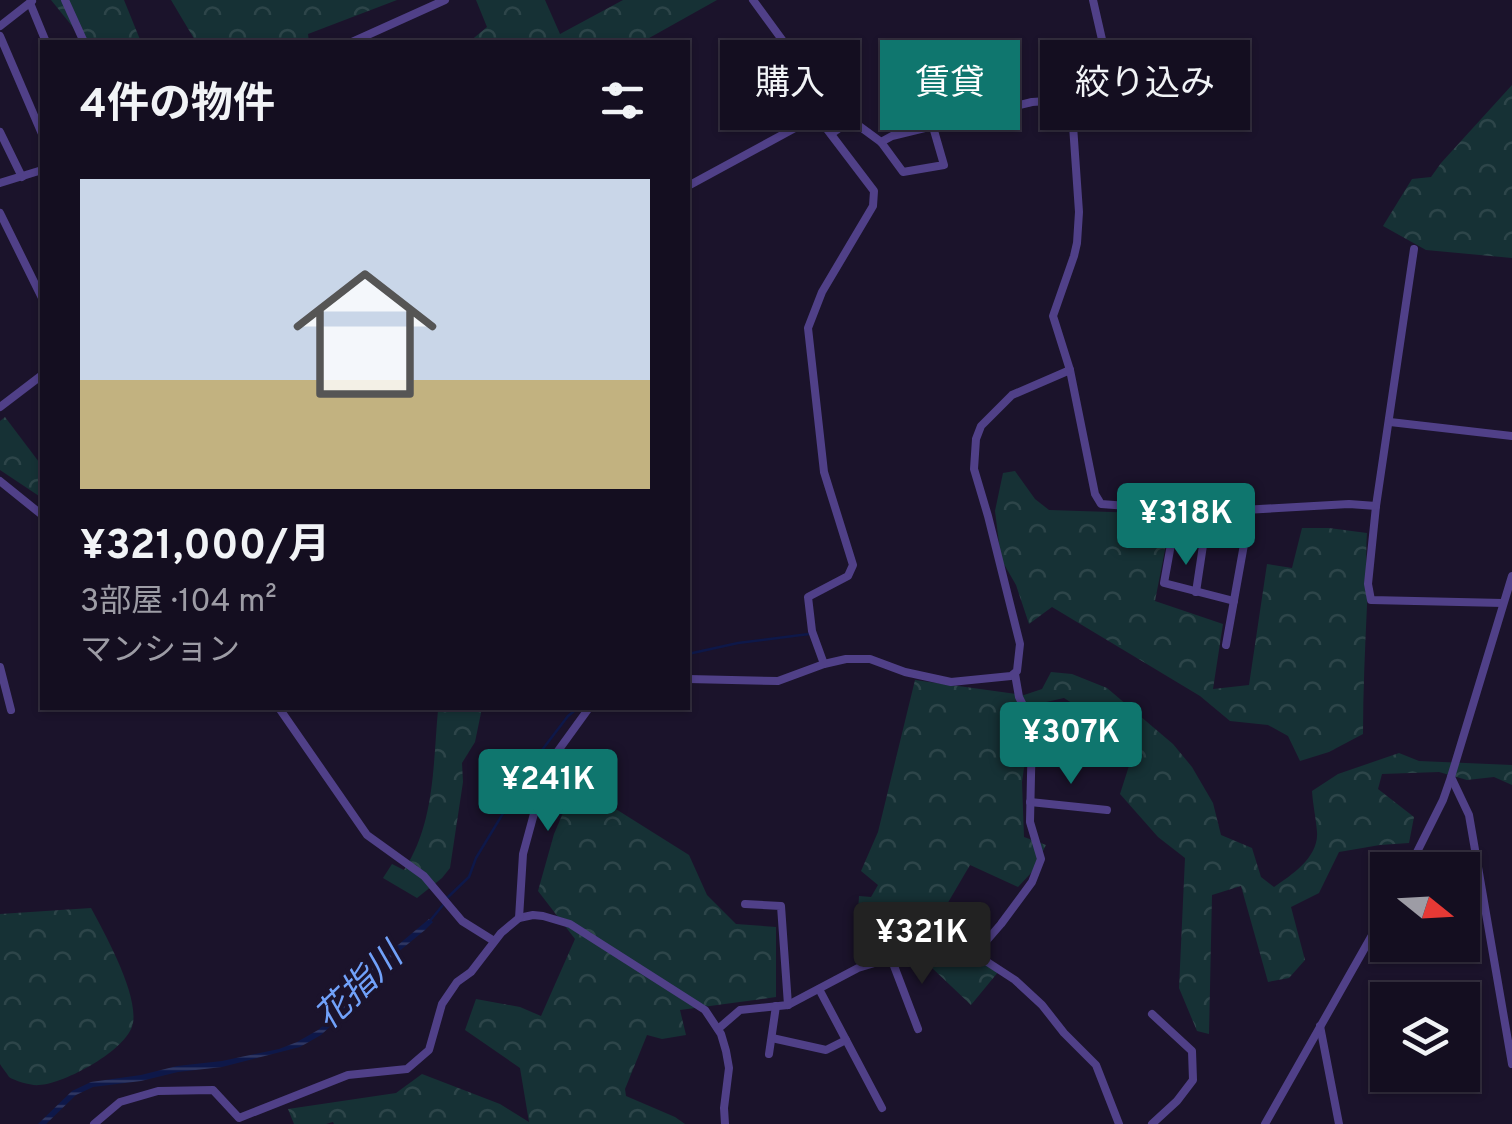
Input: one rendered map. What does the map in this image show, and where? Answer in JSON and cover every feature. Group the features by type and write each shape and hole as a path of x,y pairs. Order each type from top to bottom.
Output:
{"street":[{"path":"65,0 83,40"},
{"path":"356,40 444,0"},
{"path":"753,0 782,40"},
{"path":"1093,0 1102,40"},
{"path":"0,26 31,1 45,40"},
{"path":"0,36 40,129"},
{"path":"831,134 851,120 881,142 903,172 944,165 934,130"},
{"path":"690,185 791,130"},
{"path":"824,664 812,631 808,598 848,576 854,565 824,472 808,328 822,292 873,206 874,191 828,130"},
{"path":"881,142 919,130"},
{"path":"1073,130 1079,212 1077,243 1053,316 1070,370 1098,501 1208,512 1376,506"},
{"path":"0,132 22,176"},
{"path":"0,183 40,171"},
{"path":"0,213 40,294"},
{"path":"1414,249 1376,506 1368,584 1371,600 1503,603"},
{"path":"974,954 1020,899 1042,859 1031,830 1032,730 1015,674 1020,644 974,470 976,439 981,426 1012,395 1070,370"},
{"path":"0,408 40,376"},
{"path":"1390,422 1512,436"},
{"path":"0,481 40,513"},
{"path":"1177,511 1164,583 1234,601"},
{"path":"1226,644 1250,511"},
{"path":"1196,592 1208,512"},
{"path":"1417,852 1451,778 1512,576"},
{"path":"690,679 778,681 846,659 870,659 951,682 1015,674"},
{"path":"0,667 7,704"},
{"path":"280,710 367,835 424,876 462,921 494,941"},
{"path":"519,918 523,854 547,766 588,710"},
{"path":"1451,778 1469,815 1512,1064"},
{"path":"1030,802 1107,810"},
{"path":"745,904 781,906 788,1004"},
{"path":"94,1124 120,1102 158,1091 213,1090 239,1118 348,1075 407,1069 429,1050 442,1004 456,982 481,961 509,924 533,915 570,924 704,1010 718,1029 726,1050 729,1068 725,1124"},
{"path":"718,1029 740,1010 788,1004 858,968 936,937 974,954 1026,988 1096,1065 1119,1124"},
{"path":"1265,1124 1370,938"},
{"path":"891,958 918,1029"},
{"path":"819,989 882,1108"},
{"path":"770,1054 776,1006"},
{"path":"1152,1014 1192,1051 1193,1080 1152,1124"},
{"path":"1320,1026 1339,1124"},
{"path":"772,1038 826,1050 846,1040"}],"green space":[{"path":"51,0 124,0 140,40 83,40"},
{"path":"171,0 397,0 308,34 309,40 195,40"},
{"path":"476,0 545,0 560,34 623,0 717,0 646,40 471,40 487,27"},
{"path":"1512,85 1512,258 1426,250 1383,226 1412,179 1431,177"},
{"path":"5,417 40,463 40,497 0,470 0,421"},
{"path":"1015,471 1035,499 1049,510 1172,514 1155,601 1223,624 1213,689 1249,685 1267,564 1292,568 1302,528 1367,533 1363,734 1329,752 1300,761 1288,736 1268,725 1230,721 1200,696 1052,607 1029,624 1016,585 1001,559 995,511 1003,473"},
{"path":"1051,672 1072,674 1107,688 1173,744 1213,803 1221,835 1252,848 1261,877 1274,887 1303,864 1314,849 1317,832 1312,791 1338,774 1399,753 1419,761 1512,765 1512,785 1494,777 1467,780 1439,772 1382,774 1378,789 1414,817 1409,843 1339,852 1319,893 1291,907 1305,960 1289,978 1268,982 1241,886 1212,895 1209,1034 1197,1031 1179,988 1185,858 1158,837 1120,794 1136,744 1064,698 1033,705 1022,782 1024,837 1046,845 1032,872 1018,887 970,865 929,935 999,971 971,1005 911,948 855,963 859,896 871,897 878,885 861,871 878,832 915,680 1024,695 1042,689"},
{"path":"438,710 482,710 475,742 462,763 463,782 450,868 417,898 383,878 392,864 404,870 414,852 427,813"},
{"path":"583,793 603,801 689,855 707,895 736,924 776,927 776,997 680,1010 686,1035 662,1039 647,1035 625,1089 626,1096 685,1124 294,1124 288,1109 396,1093 422,1074 500,1104 529,1122 520,1068 465,1030 476,999 520,1007 541,1016 575,939 538,891 568,801"},
{"path":"91,908 131,996 133,1023 129,1033 94,1064 64,1079 36,1085 12,1079 0,1064 0,914"}],"shaded area":[{"name":"花指川","path":"429,919 433,922 425,930 364,980 335,1022 300,1047 222,1067 93,1087 76,1095 46,1124 38,1124 72,1091 91,1082 222,1061 297,1042 331,1019 361,976"}],"waterway":[{"name":"花指川","path":"690,654 809,634"},
{"name":"花指川","path":"447,898 469,877 476,858 539,754 576,710"},
{"name":"花指川","path":"429,922 443,905"}]}
